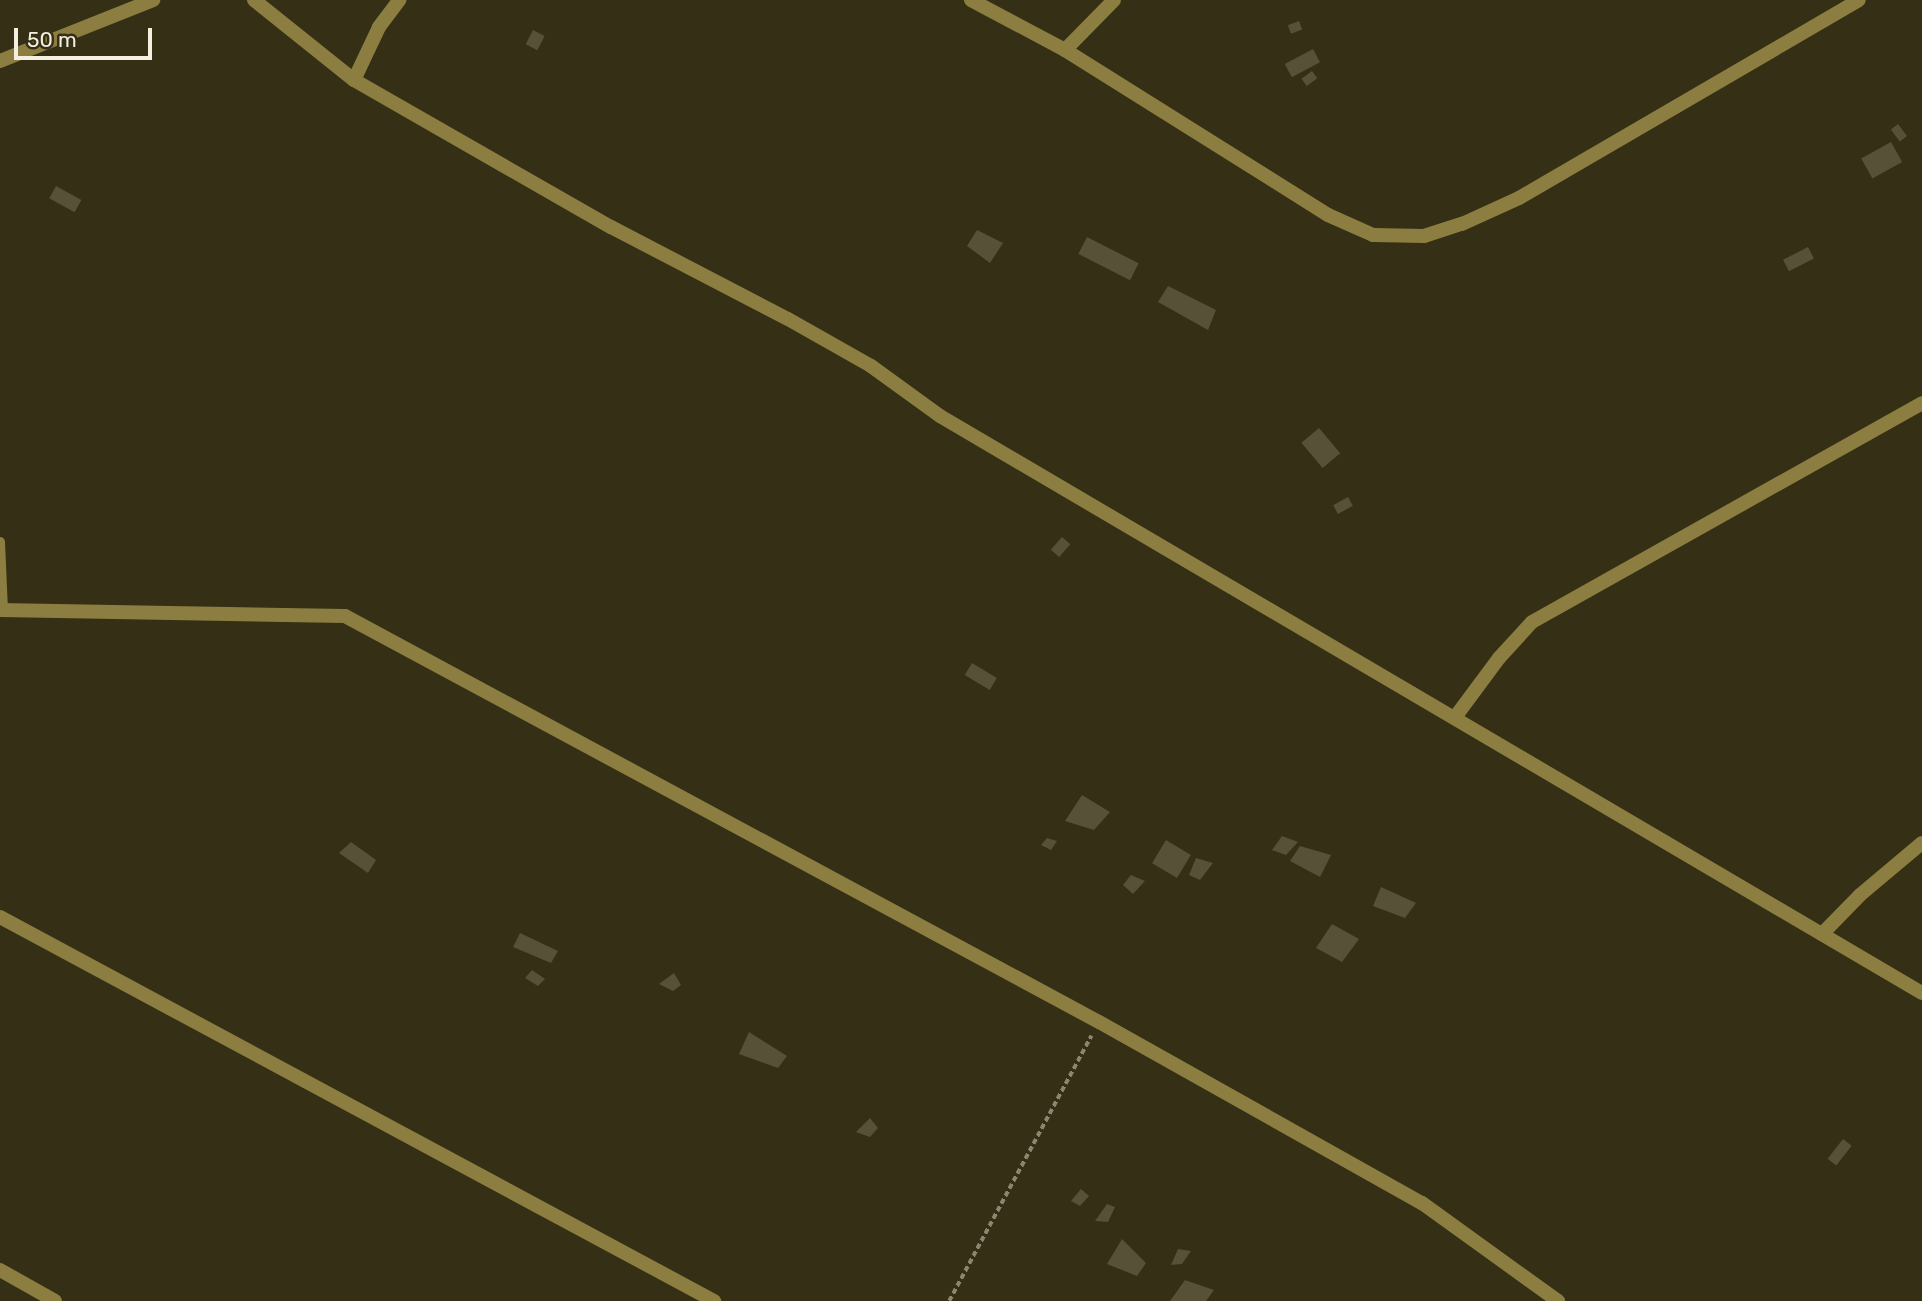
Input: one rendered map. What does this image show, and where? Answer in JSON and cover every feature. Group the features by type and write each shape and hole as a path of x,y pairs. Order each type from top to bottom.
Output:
{"street":[{"path":"0,61 153,0"},
{"path":"254,0 354,80 611,227 859,359 940,416 1456,716 1922,992"},
{"path":"354,80 379,27 399,0"},
{"path":"971,0 1065,50 1328,215 1373,235 1424,236 1462,224 1519,198 1858,0"},
{"path":"1065,50 1114,0"},
{"path":"1456,716 1499,658 1532,622 1922,403"},
{"path":"2,610 345,616 1099,1022 1422,1203 1558,1301"},
{"path":"1822,934 1860,895 1922,843"},
{"path":"0,917 714,1301"},
{"path":"0,1270 55,1301"}],"lane":[{"path":"0,542 2,610"}],"path":[{"path":"949,1301 1099,1022"}],"building":[{"path":"1299,21 1302,29 1291,34 1288,25"},
{"path":"533,30 545,36 537,50 526,44"},
{"path":"1313,49 1320,62 1292,77 1285,64"},
{"path":"1312,71 1317,78 1307,86 1301,79"},
{"path":"1898,124 1907,136 1900,141 1891,129"},
{"path":"1891,142 1902,162 1872,179 1861,158"},
{"path":"56,186 81,200 75,212 49,198"},
{"path":"977,230 1003,243 990,263 967,246"},
{"path":"1087,237 1139,263 1130,280 1078,254"},
{"path":"1808,247 1814,259 1789,271 1783,260"},
{"path":"1168,286 1216,310 1208,330 1158,302"},
{"path":"1319,428 1340,453 1323,468 1301,443"},
{"path":"1348,497 1353,506 1338,514 1333,505"},
{"path":"1062,537 1070,544 1059,557 1051,550"},
{"path":"972,663 997,678 990,690 965,675"},
{"path":"1082,795 1110,812 1094,830 1065,821"},
{"path":"1282,836 1298,842 1286,855 1272,850"},
{"path":"1047,838 1057,841 1051,850 1041,845"},
{"path":"1166,840 1191,855 1177,878 1152,863"},
{"path":"351,842 376,860 368,873 339,853"},
{"path":"1300,846 1331,855 1320,877 1290,861"},
{"path":"1196,858 1213,863 1200,880 1189,875"},
{"path":"1131,875 1145,881 1133,894 1123,885"},
{"path":"1381,887 1416,903 1405,918 1373,906"},
{"path":"1332,924 1359,939 1342,962 1316,948"},
{"path":"520,933 558,951 551,963 513,947"},
{"path":"532,970 545,979 538,986 525,978"},
{"path":"674,973 681,985 673,991 659,984"},
{"path":"749,1032 787,1056 778,1068 739,1054"},
{"path":"870,1118 878,1128 870,1137 856,1132"},
{"path":"1843,1139 1852,1146 1836,1165 1828,1159"},
{"path":"1081,1189 1089,1196 1080,1206 1071,1201"},
{"path":"1107,1204 1115,1207 1108,1222 1095,1221"},
{"path":"1122,1239 1146,1263 1137,1276 1107,1264"},
{"path":"1178,1249 1191,1251 1182,1264 1171,1265"},
{"path":"1185,1280 1214,1290 1206,1301 1170,1301"}]}
